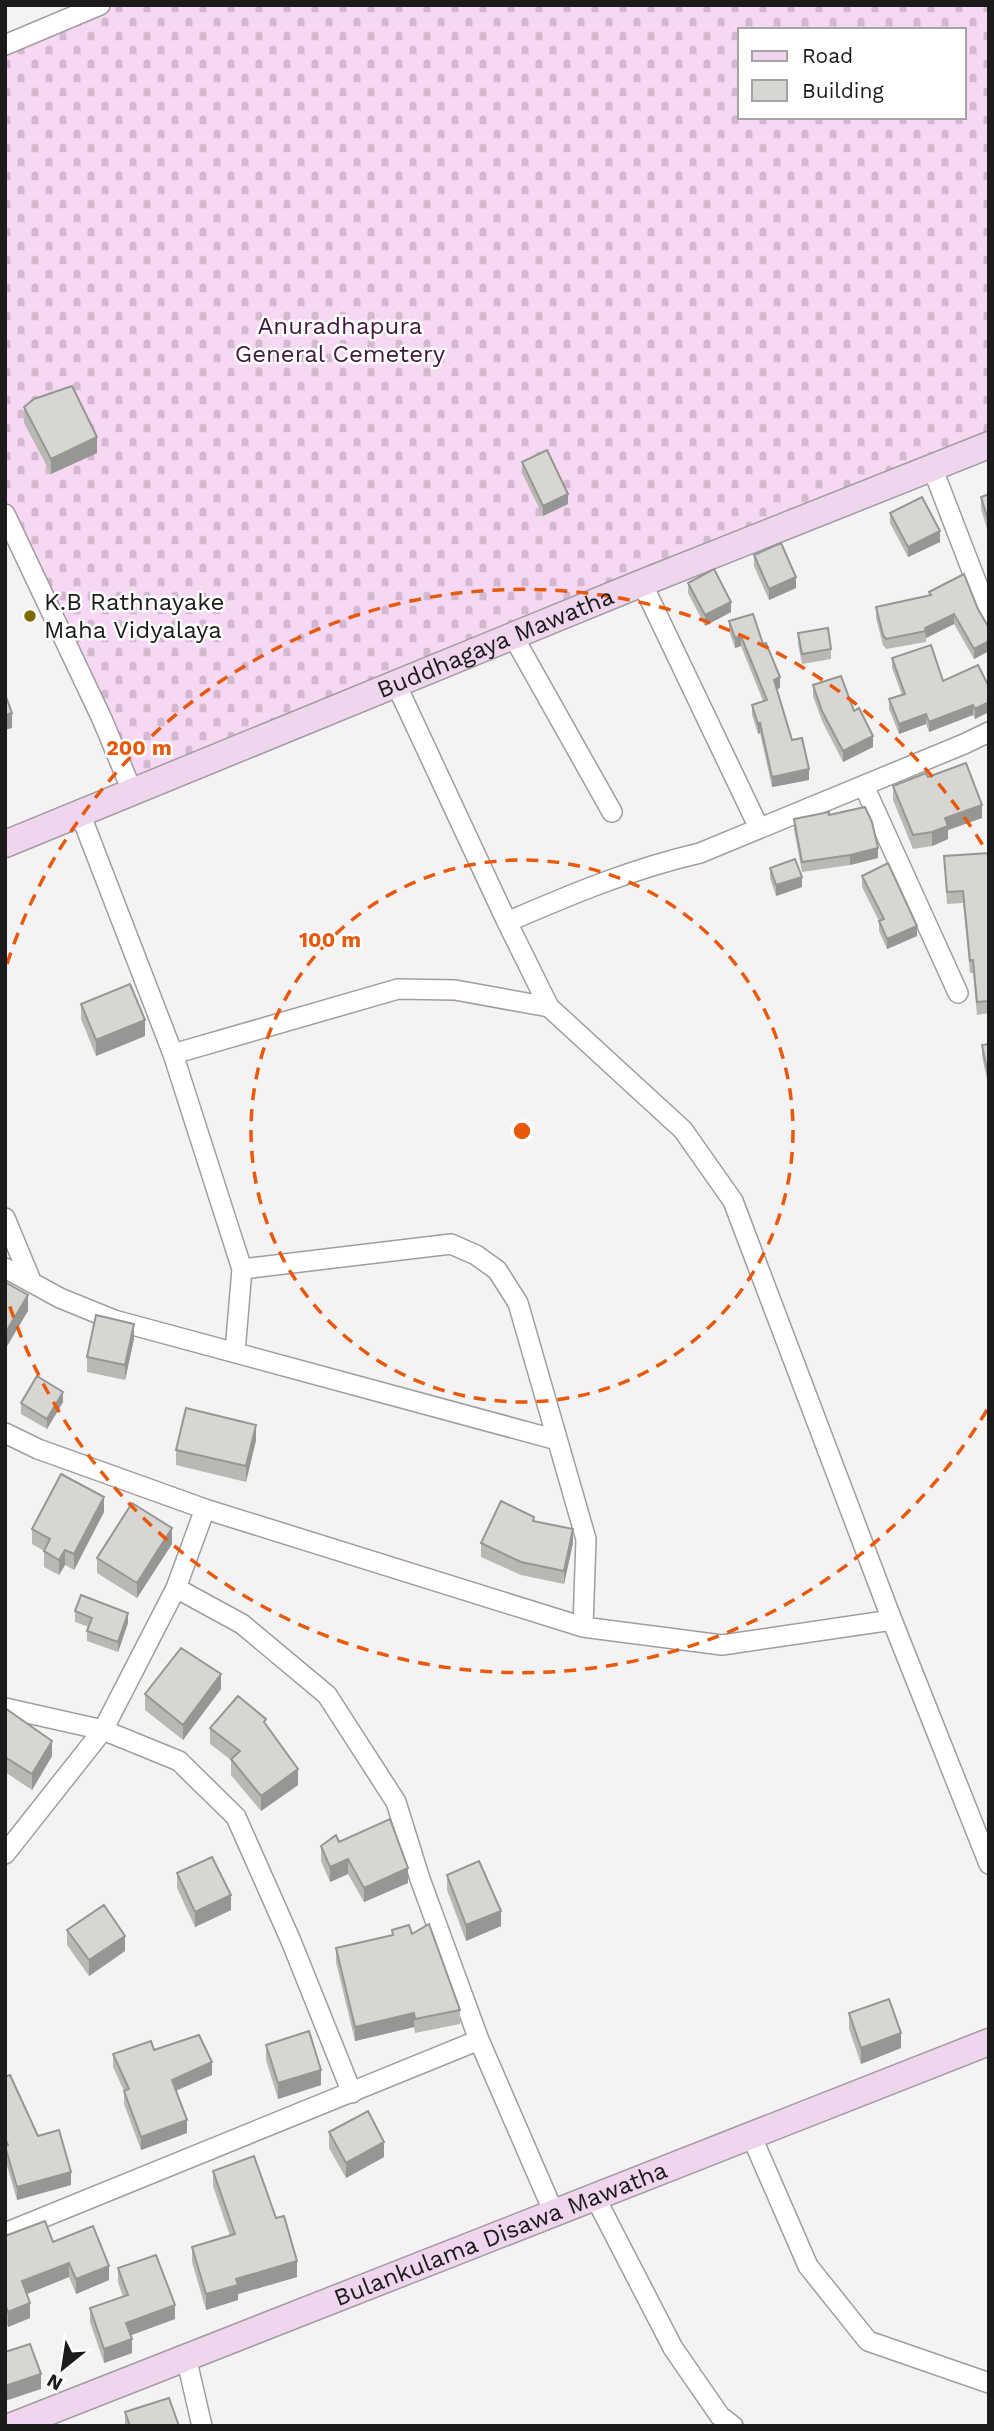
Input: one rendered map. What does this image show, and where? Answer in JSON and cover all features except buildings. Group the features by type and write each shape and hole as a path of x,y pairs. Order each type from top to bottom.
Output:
{"main road":[{"name":"Buddhagaya Mawatha","path":"5,844 642,583 989,445"},
{"name":"Bulankulama Disawa Mawatha","path":"12,2426 989,2042"}],"street":[{"path":"5,45 91,7"},
{"path":"932,467 989,615"},
{"path":"5,514 102,719 132,791"},
{"path":"642,583 760,828"},
{"path":"513,636 612,812"},
{"path":"396,684 506,922 549,1007 683,1130 733,1201 892,1620 989,1864"},
{"path":"506,922 602,881 700,853 989,732"},
{"path":"864,786 958,993"},
{"path":"80,813 173,1054 243,1269 234,1352"},
{"path":"173,1054 398,989 455,989 549,1007"},
{"path":"5,1218 32,1283"},
{"path":"243,1269 451,1244 476,1255 497,1270 518,1303 586,1539 583,1627"},
{"path":"5,1268 60,1298 114,1320 557,1440"},
{"path":"5,1433 38,1450 205,1509 583,1627 722,1644 892,1620"},
{"path":"5,1854 103,1730 176,1588 205,1509"},
{"path":"176,1588 242,1624 327,1695 397,1802 420,1879 479,2040 554,2213"},
{"path":"5,1708 103,1730 179,1761 236,1818 352,2093"},
{"path":"5,2234 479,2040"},
{"path":"751,2135 808,2266 868,2341 989,2383"},
{"path":"595,2197 673,2348 722,2422"},
{"path":"186,2357 202,2426"}],"green space":[{"name":"Anuradhapura General Cemetery","path":"90,5 989,5 989,445 132,791 5,514 5,40"}],"place":[{"name":"K.B Rathnayake Maha Vidyalaya","path":"30,616"}]}
